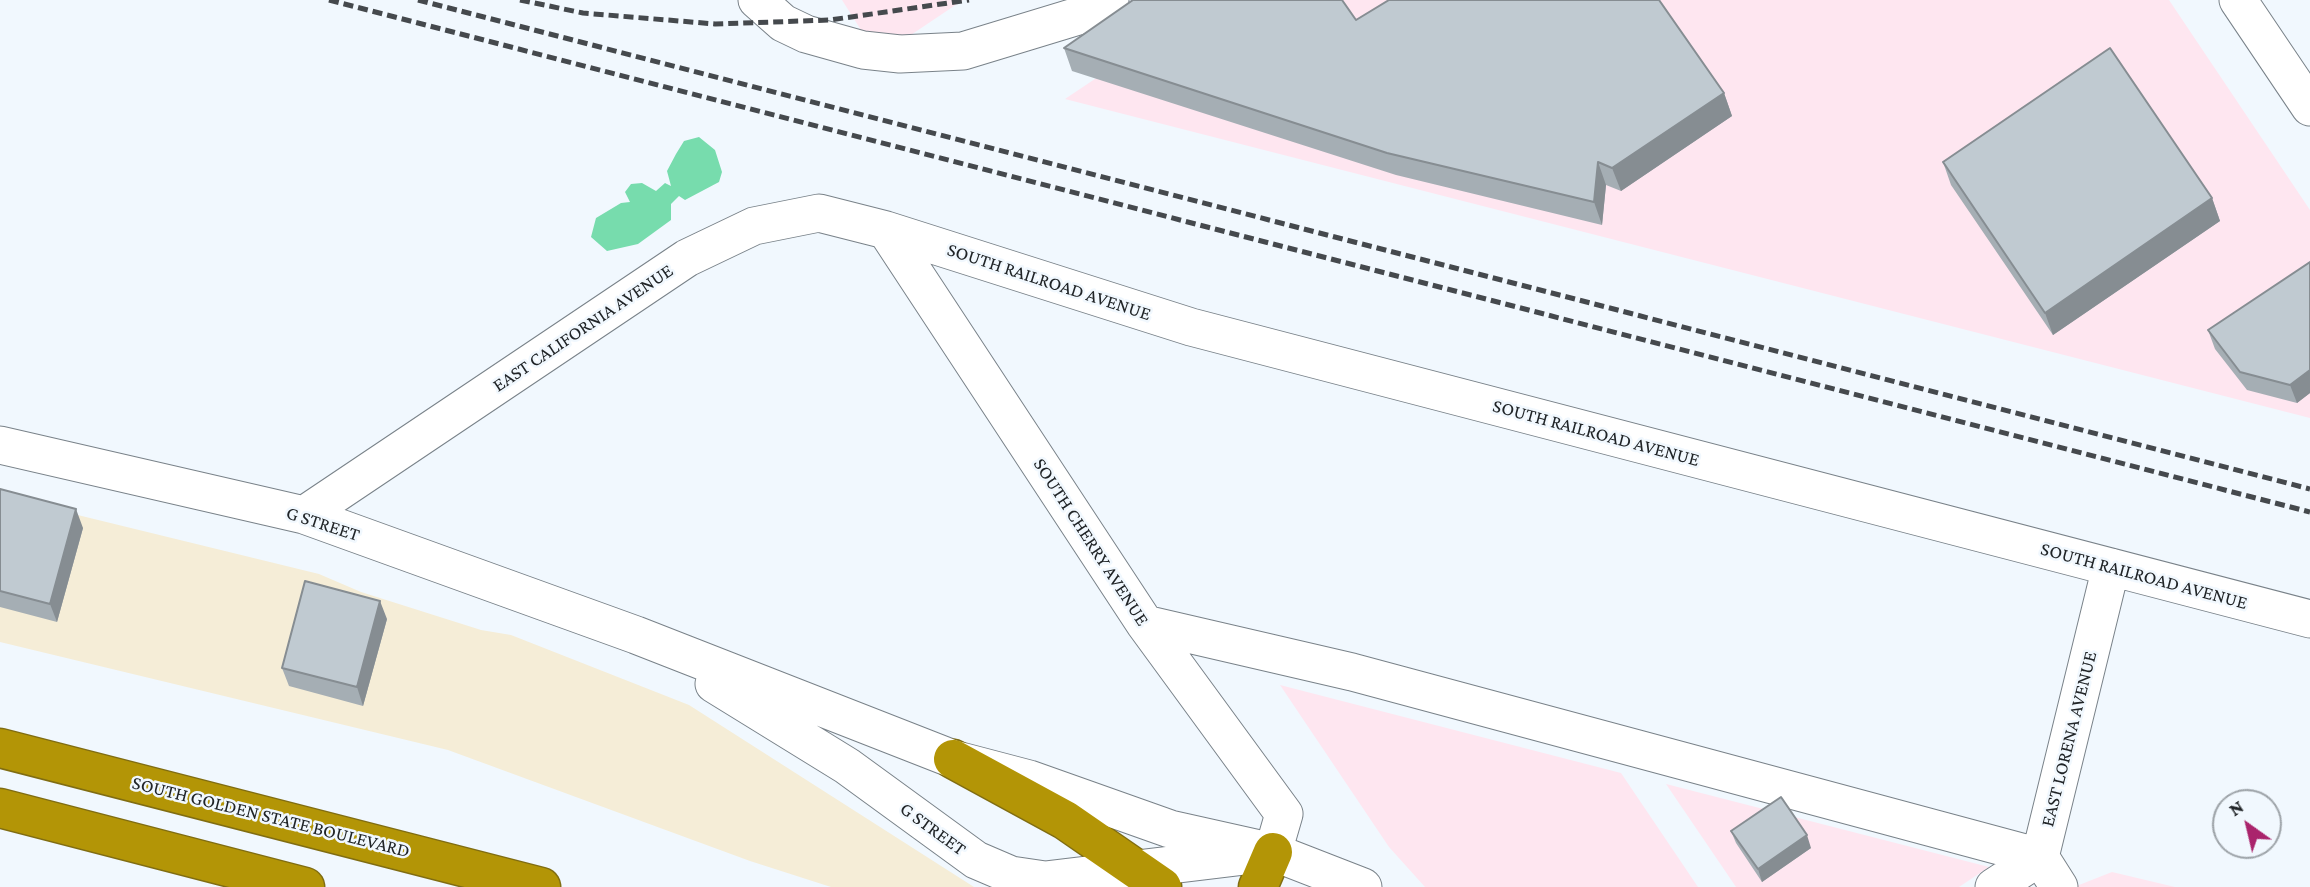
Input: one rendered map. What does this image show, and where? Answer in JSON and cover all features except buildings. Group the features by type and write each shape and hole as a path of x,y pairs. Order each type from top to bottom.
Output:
{"highway":[{"name":"SOUTH GOLDEN STATE BOULEVARD","path":"0,748 541,887"},
{"path":"953,759 1065,820 1150,877"},
{"path":"0,808 305,887"},
{"path":"1258,887 1273,852"}],"street":[{"path":"770,12 806,34 863,50 900,54 963,51 1078,16 1110,0"},
{"path":"2238,0 2310,107"},
{"name":"EAST CALIFORNIA AVENUE","path":"304,515 687,258 754,226 819,214 886,230"},
{"name":"SOUTH RAILROAD AVENUE","path":"886,230 1191,327 2310,619"},
{"name":"SOUTH CHERRY AVENUE","path":"886,230 1145,624 1284,814 1273,852"},
{"name":"G STREET","path":"0,445 304,515 636,635 953,759 1029,779 1170,829 1273,852 1363,887"},
{"name":"EAST LORENA AVENUE","path":"2049,872 2111,568"},
{"path":"1145,624 1352,672 2049,872"},
{"name":"G STREET","path":"636,635 847,766 976,860 1011,875 1045,880 1150,877 1273,852"},
{"path":"1994,887 2049,872"}],"shaded area":[{"path":"842,0 963,0 878,57"},
{"path":"1213,0 2169,0 2310,210 2310,418 1065,99"},
{"path":"0,496 319,574 361,592 481,630 511,635 689,705 974,887 831,887 750,861 448,750 0,642"},
{"path":"1280,685 1621,773 1698,887 1425,887 1389,847"},
{"path":"1666,784 1989,867 1959,887 1736,887"},
{"path":"2112,872 2175,887 2074,887"}],"green space":[{"path":"699,137 715,150 722,172 719,182 685,200 679,196 671,204 671,220 638,244 607,251 591,237 596,218 621,203 630,202 625,192 631,184 642,183 656,191 665,183 671,186 667,171 676,154 684,141"}],"railway":[{"path":"329,0 2310,512"},
{"path":"418,0 2310,489"},
{"path":"520,0 583,13 715,24 830,20 969,0"}]}
